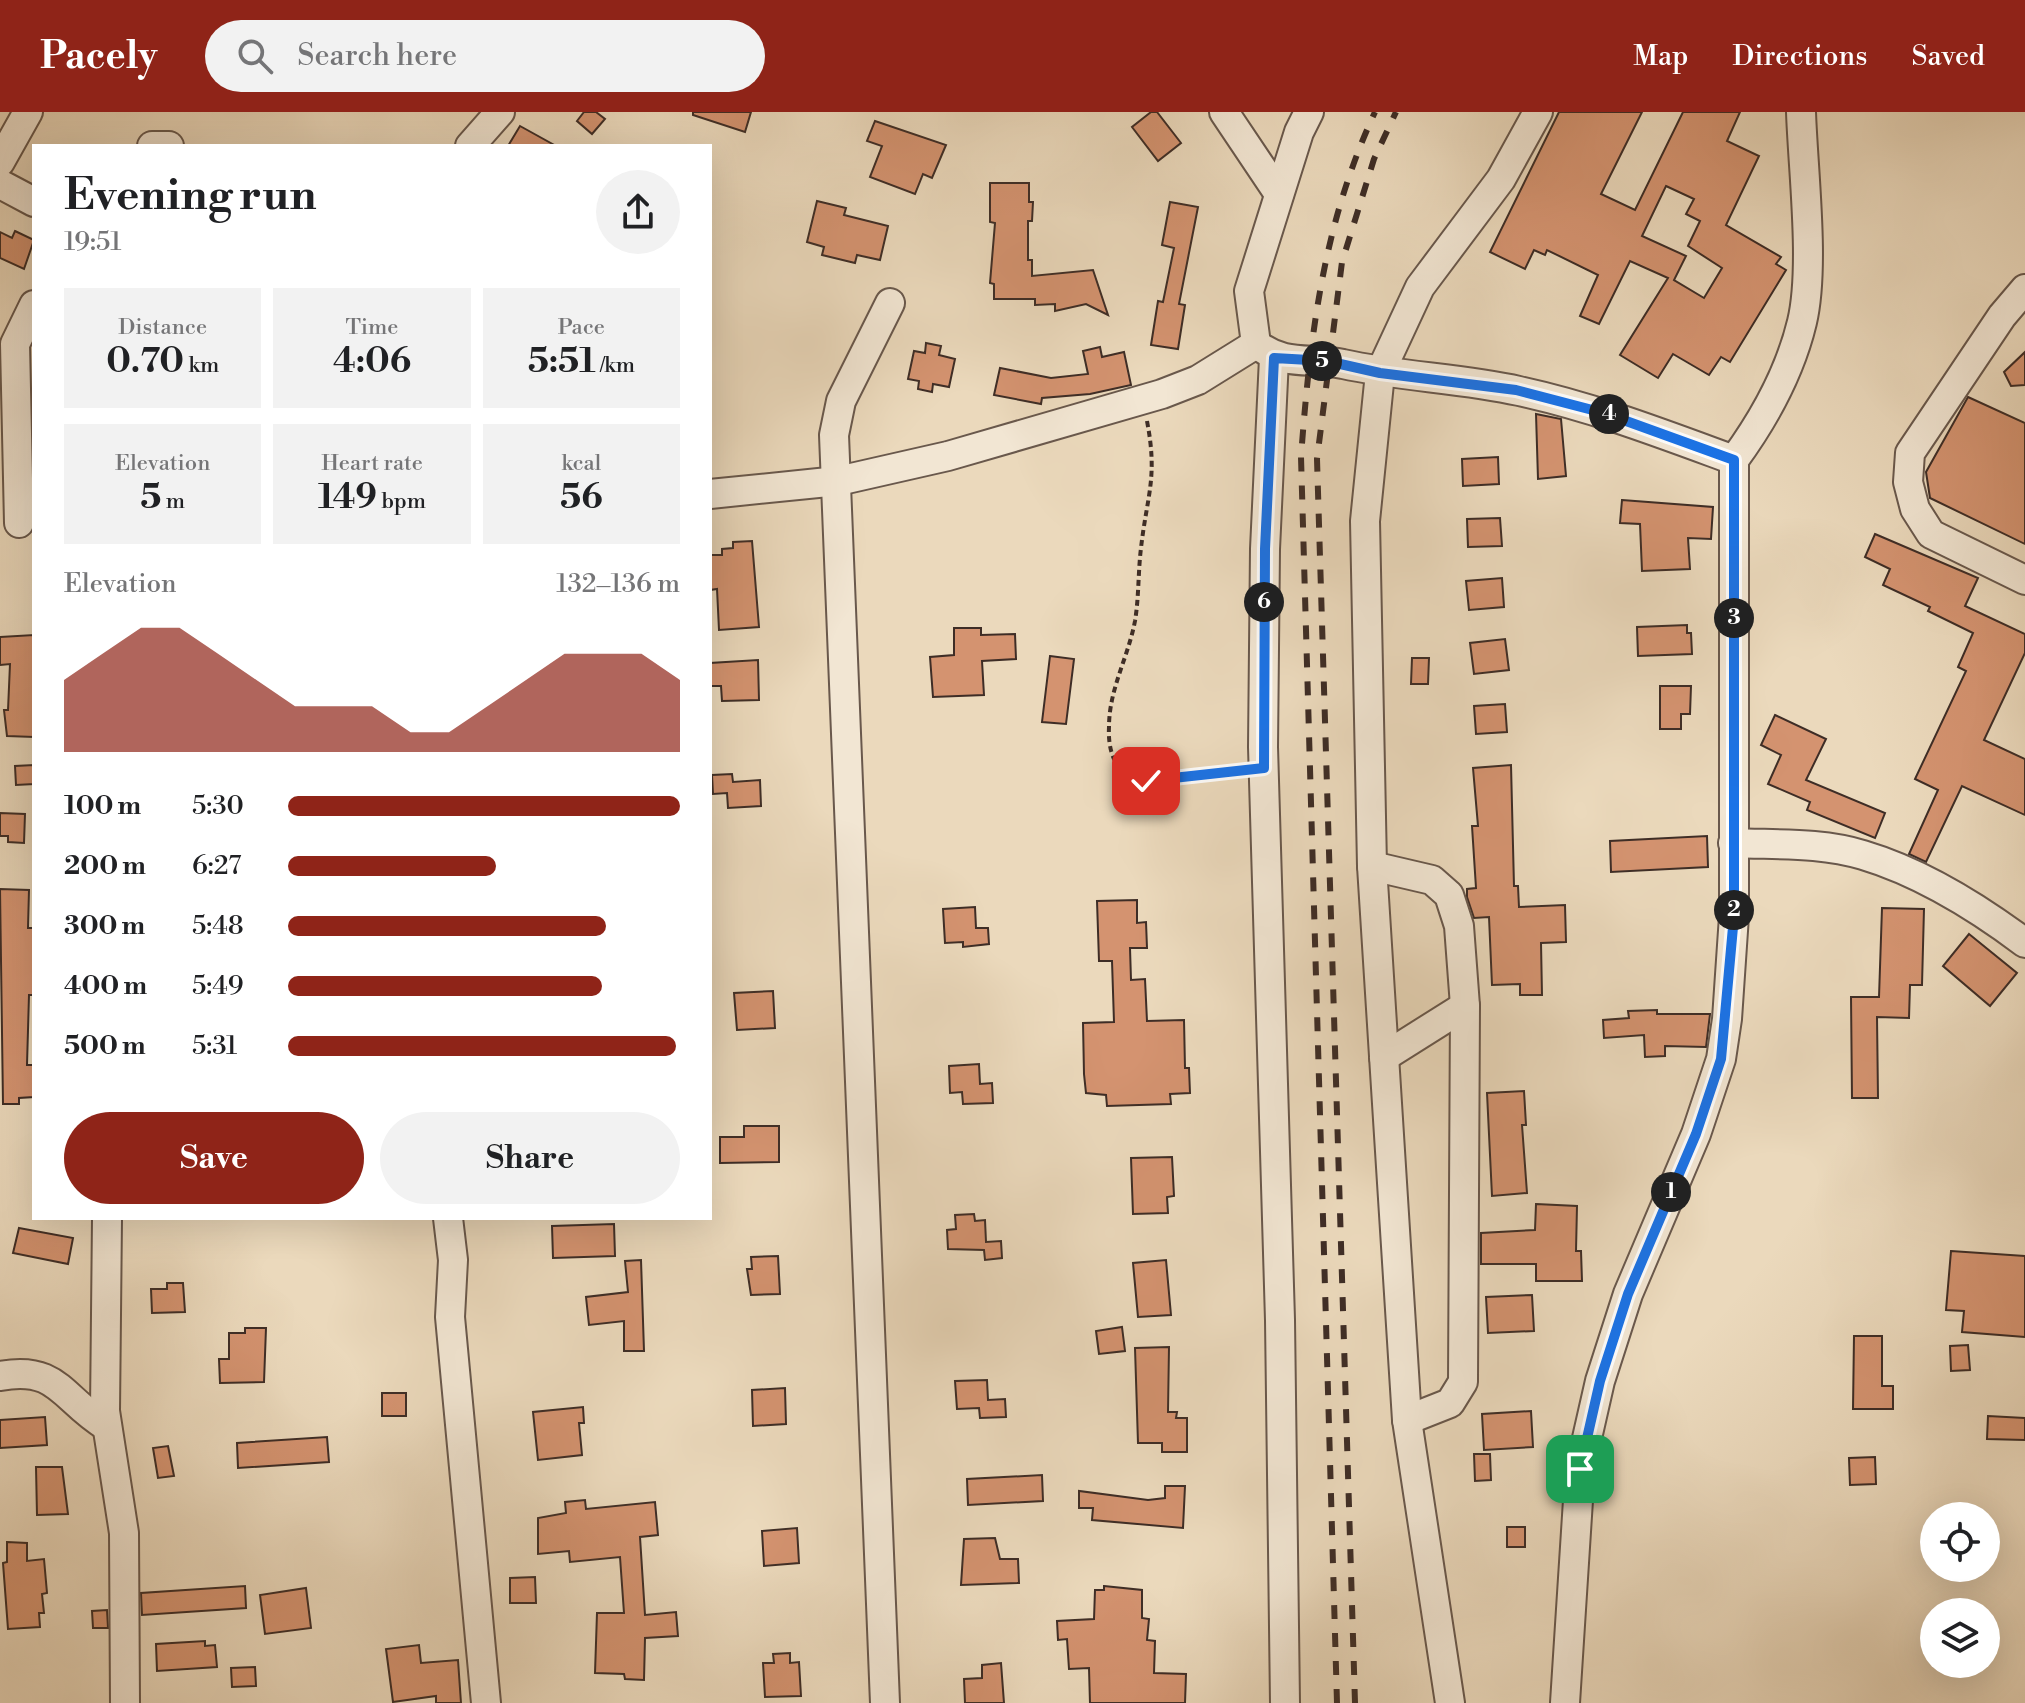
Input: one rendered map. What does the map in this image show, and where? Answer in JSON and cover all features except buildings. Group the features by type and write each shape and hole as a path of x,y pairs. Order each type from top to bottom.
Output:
{"street":[{"path":"0,162 28,112"},
{"path":"472,144 500,112"},
{"path":"1224,112 1279,194"},
{"path":"1285,1703 1280,1336 1264,768 1265,351 1249,291 1309,112"},
{"path":"1450,1703 1407,1420 1372,866 1365,521 1380,373 1420,287 1501,179 1538,112"},
{"path":"1565,1703 1580,1469 1600,1381 1628,1294 1696,1134 1721,1059 1734,916 1734,460 1766,413 1802,321 1806,251 1801,112"},
{"path":"0,184 32,201"},
{"path":"2025,289 2002,316 1910,453 1908,482 1915,509 1931,534 2025,580"},
{"path":"885,1703 834,435 841,401 890,303"},
{"path":"18,523 7,343 32,308"},
{"path":"712,494 838,481 948,456 1142,399 1198,380 1265,351 1380,373 1516,390 1604,413 1734,460"},
{"path":"1733,843 1814,846 1862,854 1964,901 2025,943"},
{"path":"1372,866 1432,880 1449,895 1459,926 1465,1006 1463,1382 1450,1403 1407,1420"},
{"path":"1384,1057 1465,1006"},
{"path":"107,1220 106,1426 124,1533 125,1703"},
{"path":"448,1220 453,1260 450,1317 486,1703"},
{"path":"0,1376 34,1373 49,1378 78,1407 106,1426"}],"path":[{"path":"1142,399 1153,453 1153,489 1143,534 1135,622 1112,690 1108,729 1112,754 1117,767 1130,776 1146,781 1264,768"}],"railway":[{"path":"1337,1703 1301,457 1315,324 1331,238 1357,154 1375,112"},
{"path":"1355,1703 1317,459 1342,262 1374,159 1396,112"}],"route":[{"path":"1146,781 1264,768 1265,549 1274,358 1327,361 1380,373 1516,390 1604,413 1734,460 1734,916 1721,1059 1696,1134 1628,1294 1600,1381 1580,1469"}]}
